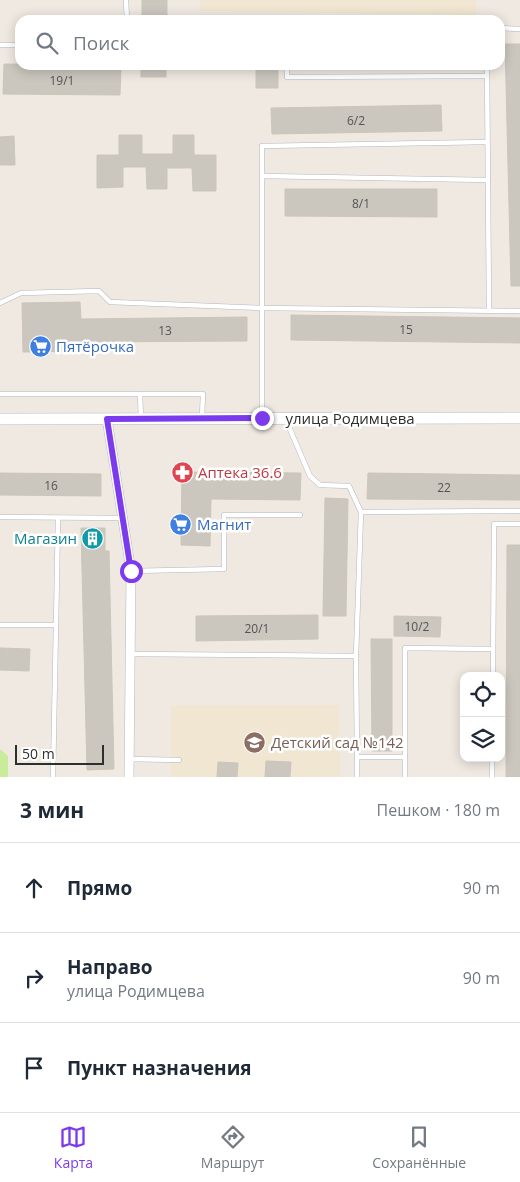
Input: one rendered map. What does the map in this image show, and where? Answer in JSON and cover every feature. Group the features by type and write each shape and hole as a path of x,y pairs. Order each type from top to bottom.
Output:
{"street":[{"name":"улица Родимцева","path":"0,419 520,418"},
{"path":"107,419 131,571 129,777"}],"lane":[{"path":"126,0 127,15"},
{"path":"505,28 520,29"},
{"path":"0,45 15,45"},
{"path":"287,70 287,77 487,76"},
{"path":"486,70 489,310"},
{"path":"262,418 262,146 487,142"},
{"path":"262,176 488,180"},
{"path":"0,303 21,293 99,291 110,302 262,308 520,311"},
{"path":"0,394 203,394 202,419"},
{"path":"140,394 141,419"},
{"path":"286,418 310,476 320,485 349,486 361,512 356,656 357,777"},
{"path":"361,512 520,511"},
{"path":"131,571 224,569 224,515 300,515"},
{"path":"0,517 122,518"},
{"path":"53,777 58,518"},
{"path":"493,672 494,524 520,524"},
{"path":"0,626 56,625"},
{"path":"405,777 405,648 493,649"},
{"path":"130,654 356,656"},
{"path":"357,757 405,757"},
{"path":"129,759 179,760"},
{"path":"492,762 492,777"}],"shaded area":[{"path":"200,0 476,0 476,15 200,11"},
{"name":"Детский сад №142","path":"339,705 340,777 171,777 171,706"}],"green space":[{"path":"0,749 8,756 8,777 0,777"}],"building":[{"path":"142,0 167,0 167,15 142,15"},
{"path":"505,44 520,44 520,286 511,286"},
{"path":"4,64 15,64 15,70 121,70 120,95 3,94"},
{"path":"141,70 166,70 166,77 141,77"},
{"path":"256,70 278,70 278,88 256,88"},
{"path":"441,105 442,131 272,134 271,108"},
{"path":"119,135 142,135 142,154 173,154 173,135 194,135 194,155 216,155 216,191 193,191 192,168 167,168 167,189 147,189 146,167 123,167 123,187 97,188 97,155 119,155"},
{"path":"14,136 15,165 0,165 0,137"},
{"path":"285,189 437,189 437,217 285,216"},
{"path":"80,302 81,319 247,317 247,341 81,342 81,351 23,352 22,303"},
{"path":"291,315 520,318 520,343 291,340"},
{"path":"182,472 301,473 300,500 211,499 210,546 181,545"},
{"path":"0,473 101,474 101,496 0,495"},
{"path":"368,473 520,475 520,500 367,499"},
{"path":"325,498 348,499 346,616 323,616"},
{"path":"81,528 105,528 105,551 109,551 114,769 87,770"},
{"path":"507,545 520,545 520,777 506,777"},
{"path":"318,615 318,639 196,641 196,616"},
{"path":"394,616 441,617 440,637 394,636"},
{"path":"371,639 392,639 392,751 372,751"},
{"path":"0,648 30,649 29,671 0,670"},
{"path":"266,761 291,762 290,777 265,777"},
{"path":"218,762 238,763 237,777 217,777"}],"place":[{"name":"Пятёрочка","path":"40,346"},
{"name":"Аптека 36.6","path":"182,472"},
{"name":"Магнит","path":"181,524"},
{"name":"Магазин","path":"93,538"},
{"name":"Детский сад №142","path":"255,742"}],"route":[{"path":"131,571 107,419 262,418"}]}
